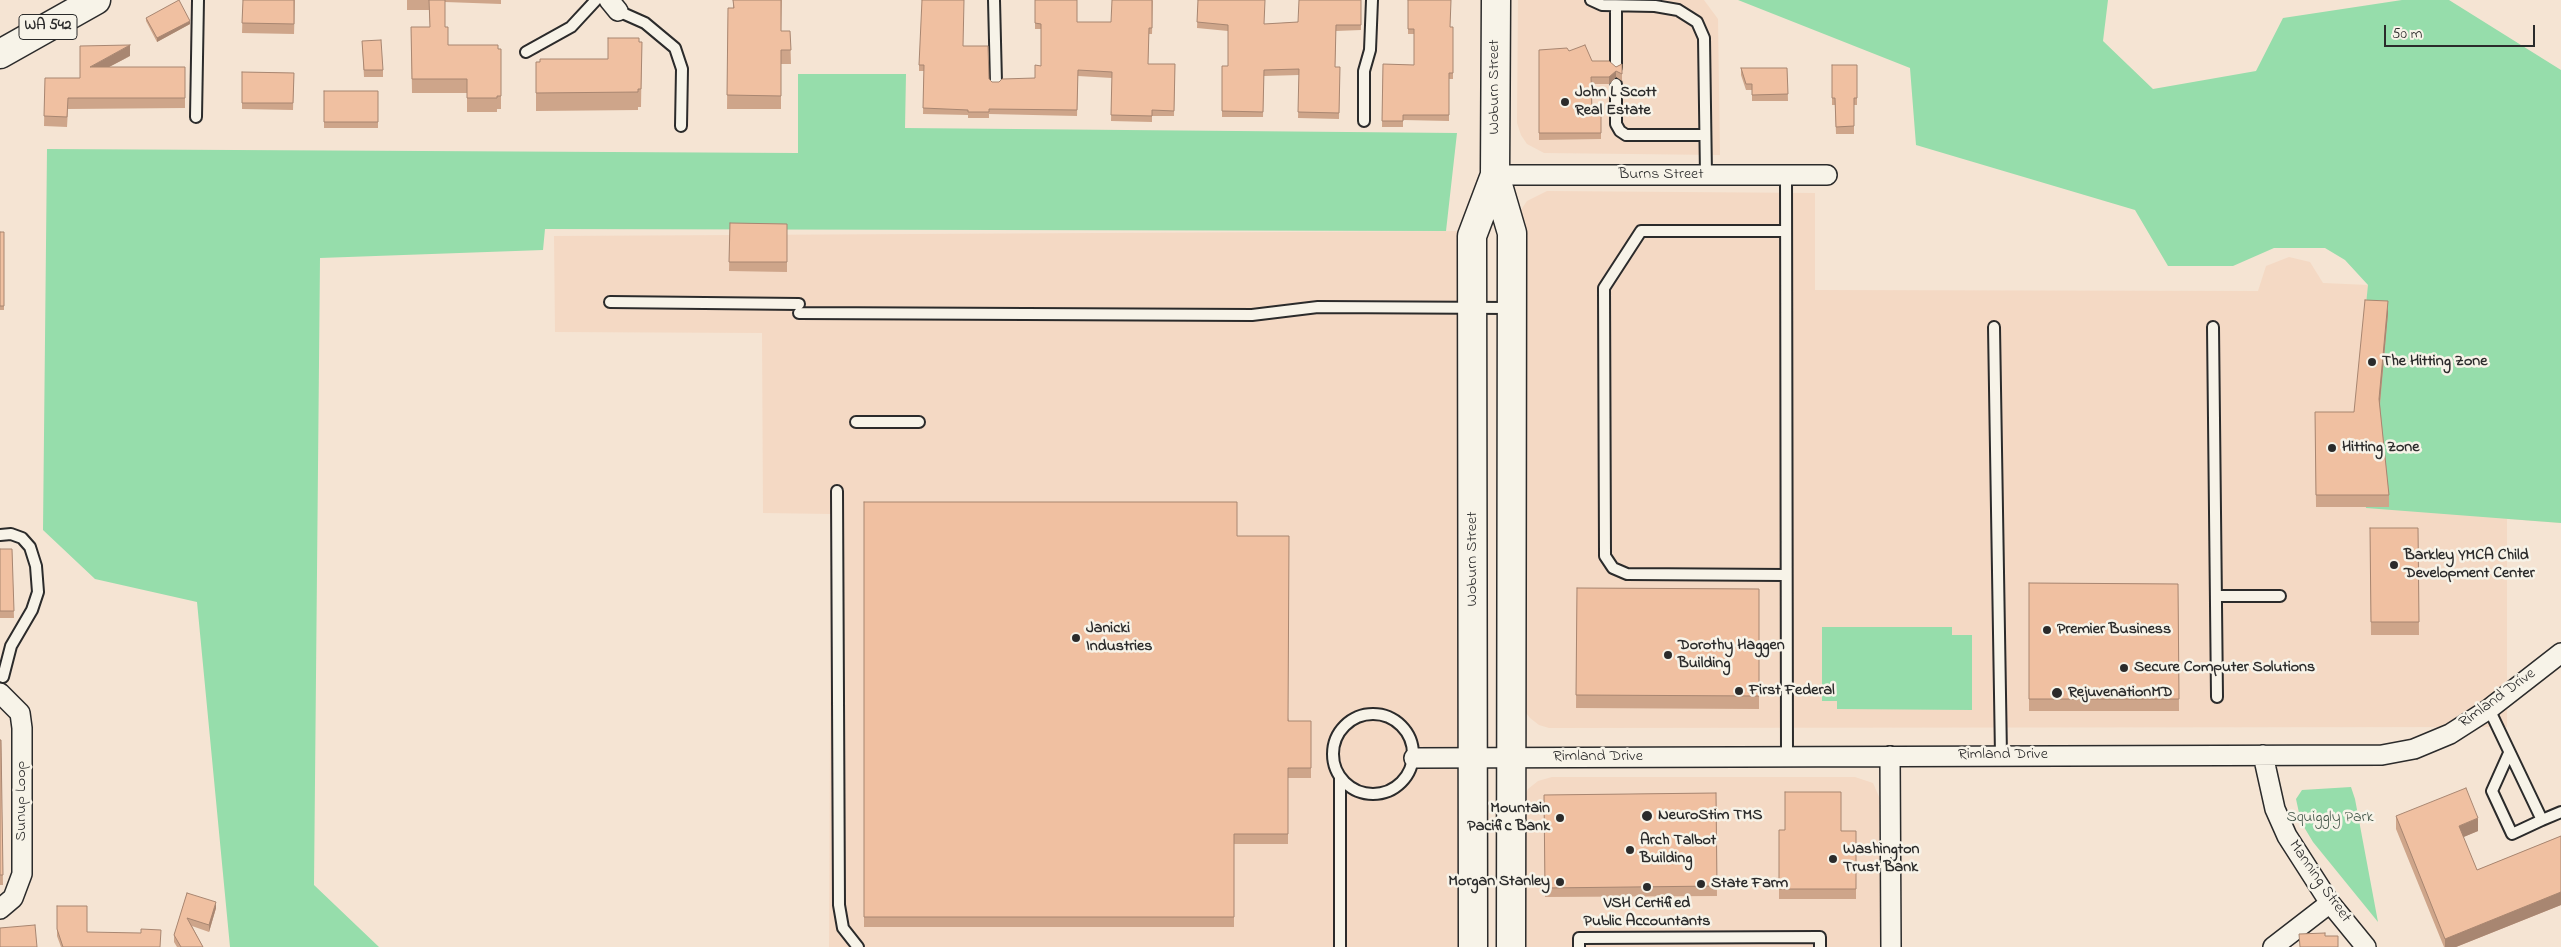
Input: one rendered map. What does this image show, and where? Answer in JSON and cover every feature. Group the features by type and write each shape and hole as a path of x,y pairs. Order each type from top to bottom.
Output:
{"main road":[{"name":"WA 542","path":"0,54 96,0"},
{"name":"Woburn Street","path":"1496,0 1495,175 1512,233 1511,947"},
{"name":"Woburn Street","path":"1473,947 1472,236 1495,175"}],"street":[{"name":"Burns Street","path":"1495,175 1827,175"},
{"name":"Rimland Drive","path":"1414,758 2382,754 2414,749 2450,734 2489,709 2561,653"},
{"name":"Sunup Loop","path":"0,909 13,898 22,874 22,728 20,713 1,687"},
{"name":"Manning Street","path":"2263,754 2275,809 2287,836 2330,903 2366,947"},
{"path":"1890,756 1891,947"},
{"path":"2273,947 2330,903"}],"lane":[{"path":"196,117 198,0"},
{"path":"526,52 571,27 596,0"},
{"path":"994,0 996,82"},
{"path":"1364,121 1364,70 1370,50 1372,0"},
{"path":"1591,0 1602,6 1655,6 1678,10 1697,22 1704,38 1706,175"},
{"path":"613,6 645,22 674,48 682,68 681,126"},
{"path":"1616,6 1616,68"},
{"path":"1616,84 1616,124 1620,131 1626,135 1705,135"},
{"path":"1786,175 1787,756"},
{"path":"1786,231 1641,230 1604,288 1605,556 1613,568 1627,574 1786,575"},
{"path":"610,302 799,309 1252,315 1318,307 1512,308"},
{"path":"1994,327 2001,755"},
{"path":"2213,327 2217,697"},
{"path":"856,422 919,422"},
{"path":"837,490 839,905 843,928 858,947"},
{"path":"0,534 11,534 22,538 30,547 36,566 38,592 32,610 11,646 1,687"},
{"path":"2216,596 2280,596"},
{"path":"2489,709 2542,820"},
{"path":"1361,715 1381,715 1400,723 1410,739 1414,758 1405,780 1396,788 1372,795 1349,787 1340,778 1335,767 1334,742 1340,731 1349,721 1361,715"},
{"path":"2509,753 2492,791 2512,834 2561,812"},
{"path":"1340,778 1340,947"},
{"path":"1579,947 1578,938 1820,937 1820,947"}],"shaded area":[{"path":"1518,0 1704,0 1718,19 1720,155 1544,153 1527,144 1521,135 1517,123"},
{"path":"1547,191 1815,193 1815,290 2258,291 2266,266 2289,257 2310,262 2323,283 2368,285 2561,523 2507,519 2507,727 1549,728 1539,725 1523,709 1518,222 1521,210 1527,201"},
{"path":"1465,231 1464,947 829,947 831,514 763,513 762,333 555,332 554,236"},
{"path":"1552,777 1855,777 1873,783 1880,799 1880,947 1522,947 1522,801 1528,789 1538,781"}],"green space":[{"path":"1738,0 2108,0 2103,41 2153,89 2256,71 2283,18 2402,0 2449,0 2561,70 2561,523 2366,508 2355,412 2368,285 2345,260 2325,248 2274,248 2233,266 2168,266 2135,210 1916,145 1910,68"},
{"path":"798,74 906,74 905,128 1457,133 1446,231 545,229 543,250 320,258 314,885 379,947 230,947 197,602 95,579 43,530 47,149 798,153"},
{"path":"1822,627 1952,627 1952,635 1972,635 1972,710 1837,709 1837,701 1822,701"},
{"name":"Squiggly Park","path":"2351,787 2355,799 2378,922 2313,842 2301,822 2296,799 2302,790"}],"building":[{"path":"179,0 190,21 157,38 146,18"},
{"path":"243,0 294,0 294,24 242,23"},
{"path":"429,0 445,0 445,27 448,27 448,45 498,45 498,49 501,49 501,96 497,96 497,98 467,98 467,79 412,79 411,27 430,27"},
{"path":"733,0 781,0 781,31 790,31 791,50 781,50 781,96 727,95 728,8 734,8"},
{"path":"922,0 964,0 963,46 988,46 989,79 992,82 999,82 1002,79 1035,78 1035,65 1041,66 1041,24 1035,23 1035,0 1077,0 1077,22 1111,22 1112,0 1152,0 1152,28 1149,28 1148,64 1175,64 1174,111 1152,110 1152,116 1111,115 1112,72 1078,70 1077,110 989,109 989,112 968,112 968,110 923,108 924,65 919,65"},
{"path":"1198,0 1265,0 1264,24 1298,22 1299,0 1361,0 1361,25 1336,25 1335,67 1340,67 1339,113 1298,112 1299,69 1264,70 1263,112 1222,111 1222,66 1228,66 1228,25 1197,22"},
{"path":"1408,0 1451,0 1450,27 1453,27 1453,73 1449,73 1449,115 1403,115 1403,121 1382,121 1383,64 1414,65 1414,29 1408,29"},
{"path":"608,38 639,38 639,42 642,42 641,89 638,89 638,92 536,93 536,62 540,62 540,59 608,59"},
{"path":"381,40 383,70 364,70 362,41"},
{"path":"130,45 90,67 185,67 185,98 68,98 67,117 44,116 45,78 80,78 80,46"},
{"path":"1585,45 1592,61 1609,61 1616,67 1622,64 1622,74 1616,71 1609,77 1591,77 1592,112 1601,112 1601,133 1539,133 1539,50 1567,48 1569,51"},
{"path":"1832,65 1857,65 1857,98 1854,98 1854,126 1836,127 1835,98 1832,98"},
{"path":"1741,68 1787,68 1788,94 1752,95 1752,84 1746,84"},
{"path":"242,72 294,73 293,103 242,103"},
{"path":"324,91 378,91 378,122 324,122"},
{"path":"730,223 787,224 787,262 729,262"},
{"path":"0,232 4,232 4,306 0,306"},
{"path":"2365,300 2388,301 2379,399 2389,495 2316,495 2315,412 2354,412"},
{"name":"Janicki Industries","path":"864,502 1237,502 1237,536 1289,536 1288,721 1311,721 1311,768 1288,768 1288,834 1234,834 1234,917 864,917"},
{"name":"Barkley YMCA Child Development Center","path":"2370,528 2418,528 2419,622 2371,622"},
{"path":"0,549 12,549 14,611 0,611"},
{"path":"2029,583 2178,584 2179,699 2029,699"},
{"name":"Dorothy Haggen Building","path":"1577,588 1759,589 1759,696 1576,695"},
{"path":"1,740 3,875 0,875"},
{"path":"2466,788 2478,818 2459,826 2477,870 2561,836 2561,892 2445,939 2396,816"},
{"path":"1785,792 1841,792 1841,831 1856,831 1856,889 1779,889 1779,830 1785,830"},
{"name":"Arch Talbot Building","path":"1716,793 1717,886 1545,888 1544,795"},
{"path":"187,893 216,902 209,925 187,918 203,947 181,947 174,935"},
{"path":"57,906 87,906 87,932 141,933 141,929 161,930 160,947 63,947 57,929"},
{"path":"35,925 37,947 0,947 0,928"},
{"path":"2325,933 2325,936 2338,936 2338,947 2300,947 2299,934"}],"place":[{"name":"John L Scott Real Estate","path":"1565,102"},
{"name":"The Hitting Zone","path":"2372,362"},
{"name":"Hitting Zone","path":"2332,448"},
{"name":"Barkley YMCA Child Development Center","path":"2394,565"},
{"name":"Premier Business","path":"2047,630"},
{"name":"Janicki Industries","path":"1076,638"},
{"name":"Dorothy Haggen Building","path":"1668,655"},
{"name":"Secure Computer Solutions","path":"2124,668"},
{"name":"First Federal","path":"1739,691"},
{"name":"RejuvenationMD","path":"2057,693"},
{"name":"NeuroStim TMS","path":"1647,816"},
{"name":"Mountain Pacific Bank","path":"1560,818"},
{"name":"Arch Talbot Building","path":"1630,850"},
{"name":"Washington Trust Bank","path":"1833,859"},
{"name":"Morgan Stanley","path":"1560,882"},
{"name":"State Farm","path":"1701,884"},
{"name":"VSH Certified Public Accountants","path":"1647,887"}]}
